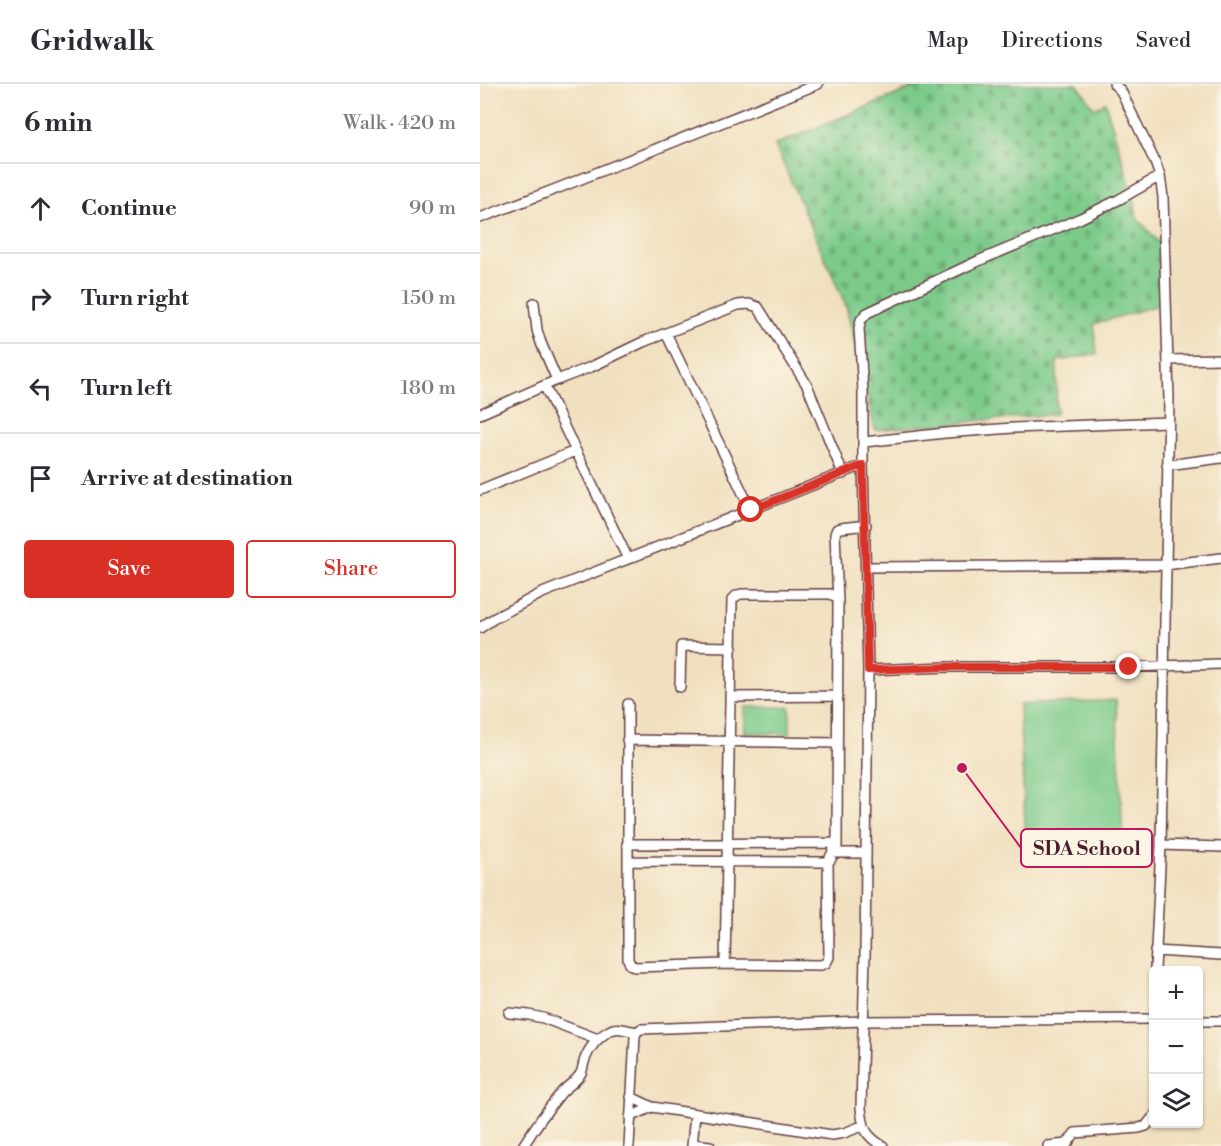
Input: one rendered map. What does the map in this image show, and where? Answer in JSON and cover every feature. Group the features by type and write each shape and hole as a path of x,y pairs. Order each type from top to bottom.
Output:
{"street":[{"path":"480,218 818,84"},
{"path":"1114,84 1121,90 1155,162 1163,197 1169,360 1161,845 1155,966"},
{"path":"883,1146 868,1136 862,1126 861,1108 868,670 863,391 859,328 861,320 867,313 978,261 1081,218 1160,176"},
{"path":"534,303 537,330 557,380"},
{"path":"480,414 591,367 643,342 738,305 749,304 758,307 807,385 843,474"},
{"path":"666,333 751,510"},
{"path":"1169,360 1221,359"},
{"path":"544,387 628,559"},
{"path":"864,442 1013,428 1168,422"},
{"path":"480,490 575,451"},
{"path":"1167,465 1221,458"},
{"path":"480,628 540,594 863,465"},
{"path":"628,704 627,844 628,959 630,964 635,967 725,964 821,965 826,963 829,957 828,862 837,848 838,602 835,534 837,529 866,525"},
{"path":"867,567 1165,565 1221,558"},
{"path":"725,964 732,600 741,594 830,594 837,597"},
{"path":"680,687 681,646 732,647"},
{"path":"868,670 948,667 1094,668 1221,664"},
{"path":"730,697 838,696"},
{"path":"627,740 837,743"},
{"path":"627,844 727,844 837,848 865,853"},
{"path":"1161,845 1221,847"},
{"path":"628,861 828,862"},
{"path":"1155,951 1221,955"},
{"path":"509,1013 543,1018 598,1040"},
{"path":"523,1146 539,1120 563,1090 579,1076 590,1049 610,1030 619,1028 636,1032 640,1029 864,1021 1149,1019"},
{"path":"1203,1021 1221,1021"},
{"path":"629,1146 636,1032"},
{"path":"631,1097 652,1107 832,1135 862,1126"},
{"path":"630,1117 652,1107"},
{"path":"695,1114 693,1145 711,1146"},
{"path":"1048,1146 1067,1144 1076,1133 1139,1128 1149,1122"},
{"path":"831,1146 832,1135"}],"green space":[{"path":"922,84 1077,84 1095,109 1105,102 1134,198 1137,218 1162,246 1162,304 1094,324 1097,354 1057,361 1056,414 875,430 846,306 775,145"},
{"path":"1116,700 1123,837 1026,842 1019,705"},
{"path":"745,707 790,707 790,734 745,733"}],"place":[{"name":"SDA School","path":"962,768"}],"route":[{"path":"751,510 863,465 868,670 948,667 1129,667"}]}
